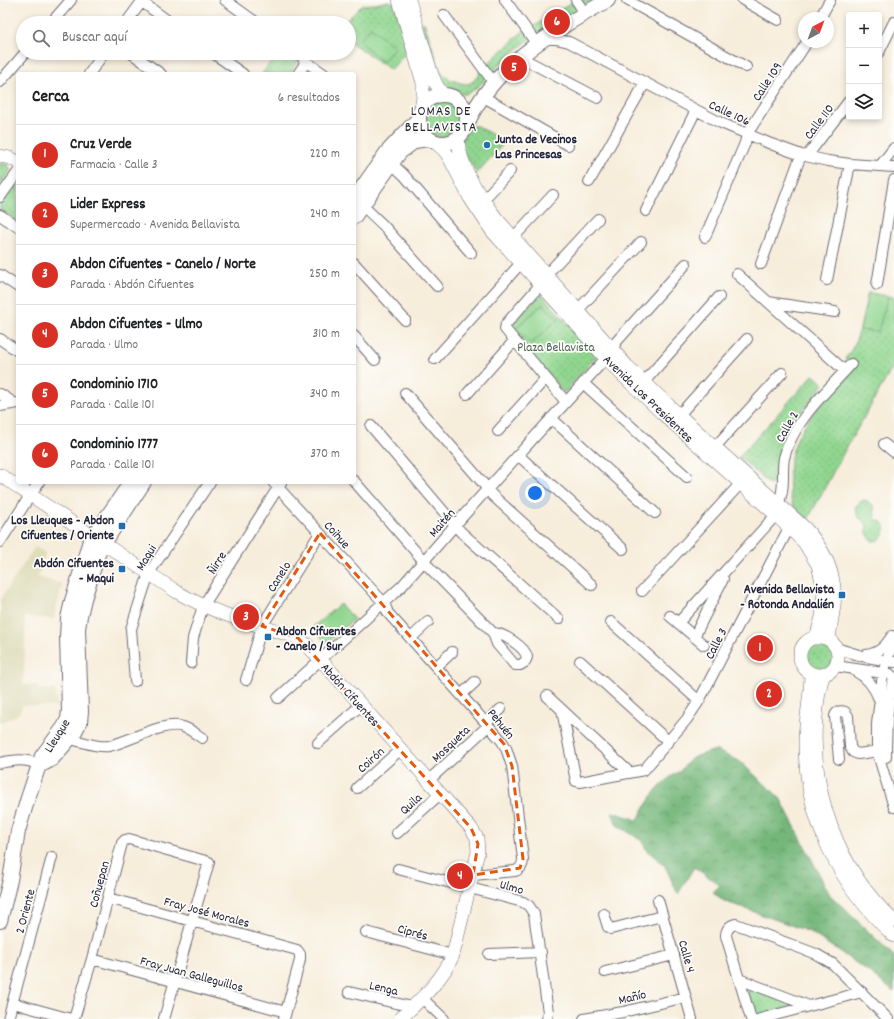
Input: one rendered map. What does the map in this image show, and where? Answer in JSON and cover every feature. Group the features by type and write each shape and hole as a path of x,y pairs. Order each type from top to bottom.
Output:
{"main road":[{"path":"358,193 391,163 408,145 419,140 445,144 458,139 464,132 483,94 520,57 540,41 608,0"},
{"path":"356,205 358,193 387,152 430,99 449,96 483,94"},
{"path":"449,96 464,107 467,115 467,124"},
{"path":"419,114 422,132 432,141"},
{"path":"98,540 129,484"},
{"path":"98,540 142,484"},
{"name":"Lleuque","path":"39,765 44,753 61,732 68,720 67,637 98,556 98,540"},
{"name":"Lleuque","path":"39,765 52,759 70,739 76,731 80,717 78,640 74,616"},
{"path":"0,921 10,880 18,831 39,765"}],"street":[{"path":"57,16 70,0"},
{"path":"225,0 247,16"},
{"path":"399,0 423,83 424,97 419,114"},
{"path":"410,0 432,75 436,84 449,96"},
{"path":"505,0 540,41"},
{"path":"576,0 585,13"},
{"path":"627,0 746,67"},
{"path":"743,0 778,20"},
{"path":"823,12 830,0"},
{"path":"131,16 142,1 162,16"},
{"path":"444,15 494,83"},
{"path":"569,42 568,33 572,21"},
{"path":"881,48 894,22"},
{"name":"Calle 106","path":"540,41 556,39 569,42 696,110 747,134 804,155 850,164 894,167"},
{"name":"Calle 109","path":"705,237 745,143 747,134 803,48"},
{"path":"520,57 598,98"},
{"path":"0,82 19,60"},
{"path":"90,72 99,60"},
{"path":"141,60 158,72"},
{"path":"223,60 239,72"},
{"path":"299,72 304,65 302,60"},
{"path":"305,60 321,72"},
{"path":"589,182 645,83"},
{"path":"483,94 489,100 568,145"},
{"name":"Calle 110","path":"761,264 804,155 846,105"},
{"path":"646,211 696,110"},
{"name":"Avenida Los Presidentes","path":"458,139 462,159 483,200 543,279 608,354 662,413 740,483 777,509 792,522"},
{"name":"Avenida Los Presidentes","path":"432,141 449,157 462,184 485,221 521,263 543,279 577,311 608,354 682,411 718,443 777,509"},
{"path":"880,166 894,148"},
{"path":"0,156 16,161"},
{"path":"391,163 404,175 471,253"},
{"path":"827,280 850,164"},
{"path":"483,200 510,171"},
{"path":"0,197 16,175"},
{"path":"877,285 894,180"},
{"path":"358,193 382,224 437,286"},
{"path":"513,238 554,195"},
{"path":"0,215 16,226"},
{"path":"566,402 505,331 505,326 543,279 598,219"},
{"path":"577,311 641,242"},
{"path":"435,359 521,263"},
{"name":"Maitén","path":"278,698 402,586 583,383 617,341 686,264"},
{"path":"356,265 405,320"},
{"path":"0,274 16,286"},
{"path":"737,274 768,302 835,312"},
{"path":"644,382 719,297"},
{"name":"Calle 2","path":"768,302 848,367 806,414 796,428 784,457 782,492 777,509"},
{"path":"356,338 374,360"},
{"path":"0,339 16,350"},
{"path":"682,411 746,340"},
{"path":"467,394 514,341"},
{"path":"718,443 782,373"},
{"path":"498,432 546,378"},
{"path":"583,383 687,477"},
{"path":"404,393 492,495 592,585"},
{"path":"0,394 16,403"},
{"path":"0,406 16,403"},
{"path":"551,418 655,514"},
{"path":"371,426 466,537 559,619"},
{"path":"884,444 894,452"},
{"path":"518,455 623,549"},
{"name":"Abdón Cifuentes","path":"0,475 177,592 203,606 298,638 320,659 472,828 477,838 478,852 454,955 446,970 437,982 400,1019"},
{"path":"356,483 424,561 493,633"},
{"path":"642,591 740,483"},
{"path":"0,542 38,484"},
{"name":"Maqui","path":"134,681 131,629 148,574 209,484"},
{"name":"Coihue","path":"277,484 384,603"},
{"name":"Ñirre","path":"191,663 193,638 203,606 277,484"},
{"path":"678,623 730,566 777,509"},
{"path":"792,522 809,549 821,573 824,590 824,604 821,624 816,638"},
{"path":"792,522 805,528 817,542 830,569 833,583 833,644 838,659 831,671 824,674 815,675 807,670 802,663 802,649 807,642 816,638 822,638 833,644 862,656 890,662"},
{"name":"Calle 3","path":"630,773 644,770 687,720 699,701 792,522"},
{"name":"Canelo","path":"246,680 262,626 320,533"},
{"path":"694,637 730,566"},
{"name":"Pehuén","path":"384,603 388,612 504,744 511,762 523,862 520,868 515,871 473,875"},
{"path":"670,616 704,645"},
{"path":"411,638 428,622"},
{"path":"611,622 699,701"},
{"path":"862,656 877,653 894,634"},
{"path":"894,638 890,662 883,673 877,724 881,751 890,782 894,806"},
{"path":"436,667 452,652"},
{"path":"580,661 668,741"},
{"path":"835,666 894,676 886,735 881,751"},
{"path":"851,669 869,681 879,700"},
{"path":"811,673 811,685 806,719 805,750 808,783 815,815 827,847 843,876 870,912 894,936"},
{"path":"824,674 817,709 815,741 818,777 826,812 836,841 850,868 868,893 894,921"},
{"path":"461,695 475,682"},
{"path":"547,696 630,773"},
{"path":"318,743 361,705"},
{"name":"Mosqueta","path":"429,780 501,709"},
{"path":"562,710 576,781 580,782 630,773"},
{"path":"839,759 835,716 837,712 840,711 845,712 848,716 850,747 853,752 858,754 881,751"},
{"path":"70,739 98,746 108,746 150,731 177,725 184,727 202,738"},
{"name":"Coirón","path":"357,788 401,749"},
{"path":"0,763 20,759 39,765"},
{"name":"Quila","path":"397,832 440,794"},
{"name":"Coñuepan","path":"73,1019 92,959 122,844 127,839 209,862 193,921"},
{"name":"2 Oriente","path":"8,1019 52,857"},
{"name":"Ulmo","path":"398,870 523,902 530,906 534,914 540,952 548,1012 547,1019"},
{"name":"Fray José Morales","path":"108,898 295,948 299,952 300,960 285,1015"},
{"name":"Calle 4","path":"658,900 692,1019"},
{"path":"604,914 608,927 611,929 662,916"},
{"path":"164,1019 193,921"},
{"path":"751,1019 726,936 730,926 736,924 822,956 862,992 888,1019"},
{"name":"Ciprés","path":"366,932 454,955"},
{"path":"489,954 540,952"},
{"path":"605,972 674,955"},
{"name":"Fray Juan Galleguillos","path":"92,959 175,981 285,1015"},
{"path":"739,980 809,1006"},
{"name":"Lenga","path":"349,992 417,1002"},
{"path":"760,1019 862,992"},
{"name":"Mañío","path":"584,1019 686,997"},
{"path":"417,1002 444,1019"},
{"path":"12,1003 73,1019"}],"highlighted area":[{"path":"320,533 504,744 512,766 523,859 520,868 473,875 478,844 471,828 298,638 262,626"}],"shaded area":[{"path":"35,547 45,553 38,577 62,584 54,619 25,617 23,685 38,685 39,689 55,690 57,707 23,705 18,715 0,723 0,600"}],"green space":[{"path":"574,0 595,0 571,13 525,43 503,61 474,90 469,93 464,94 453,90 441,80 437,74 430,56 422,24 424,22 440,70 449,79 468,84 472,82 480,74 479,72 522,32 531,28"},
{"path":"388,1 394,3 408,50 391,70 356,46 356,16 351,16 362,5"},
{"path":"371,27 395,47 383,62 359,41"},
{"path":"272,60 298,61 290,72 263,72"},
{"path":"443,100 456,106 462,119 456,132 443,138 430,132 424,119 430,106"},
{"path":"470,126 477,126 505,142 477,173 463,152 461,141"},
{"path":"0,163 8,165 11,170 0,185"},
{"path":"16,182 16,221 0,209 0,204"},
{"path":"868,293 894,297 894,365 845,450 808,519 796,509 791,499 789,480 790,462 794,446 801,432 820,405 855,368 845,359 858,336"},
{"path":"868,293 888,296 878,332 860,330"},
{"name":"Plaza Bellavista","path":"541,294 597,356 564,393 509,328"},
{"path":"543,304 558,319 531,344 516,328"},
{"path":"813,375 824,384 794,421 777,461 774,483 770,485 739,457"},
{"path":"863,500 874,506 875,519 885,525 883,536 875,541 872,541 869,536 866,523 858,517 855,507"},
{"path":"340,604 354,619 326,643 313,627"},
{"path":"819,641 825,642 833,650 833,662 825,670 819,671 813,670 805,662 804,656 805,650 813,642"},
{"path":"715,750 739,761 780,798 830,895 894,956 894,992 868,971 810,932 724,901 713,892 720,885 694,867 678,894 665,866 647,850 641,840 617,825 612,812 638,820 654,793 669,778 680,771 692,758"},
{"path":"747,987 796,1005 756,1017 754,1016"}],"place":[{"name":"Condominio 1777","path":"557,22"},
{"name":"Condominio 1710","path":"514,68"},
{"name":"Junta de Vecinos Las Princesas","path":"487,145"},
{"name":"Los Lleuques - Abdon Cifuentes / Oriente","path":"122,526"},
{"name":"Abdón Cifuentes - Maqui","path":"122,569"},
{"name":"Avenida Bellavista - Rotonda Andalién","path":"842,595"},
{"name":"Abdon Cifuentes - Canelo / Norte","path":"246,617"},
{"name":"Abdon Cifuentes - Canelo / Sur","path":"268,637"},
{"name":"Cruz Verde","path":"760,648"},
{"name":"Lider Express","path":"769,694"},
{"name":"Abdon Cifuentes - Ulmo","path":"460,876"}],"district":[{"name":"LOMAS DE BELLAVISTA","path":"441,118"}]}
